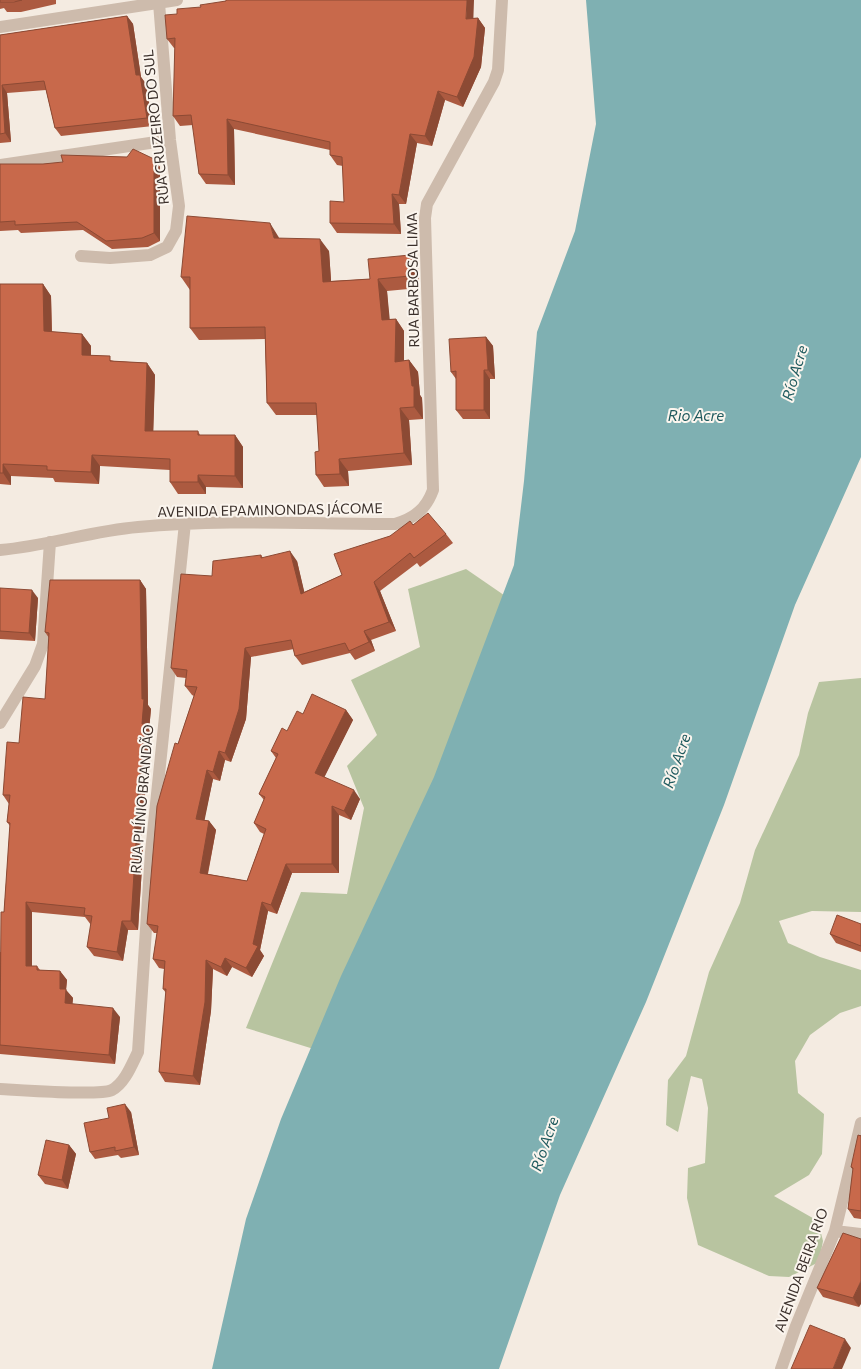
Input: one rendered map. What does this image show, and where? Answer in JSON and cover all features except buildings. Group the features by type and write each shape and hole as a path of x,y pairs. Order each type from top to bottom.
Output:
{"street":[{"path":"0,27 177,0"},
{"name":"RUA BARBOSA LIMA","path":"419,513 428,503 433,490 425,218 427,204 494,82 498,70 502,0"},
{"name":"RUA CRUZEIRO DO SUL","path":"81,256 110,258 150,255 166,247 176,231 179,206 170,140 159,3"},
{"path":"0,165 170,140"},
{"name":"AVENIDA EPAMINONDAS JÁCOME","path":"0,550 50,542 90,532 185,523 395,524 408,520 419,513"},
{"name":"RUA PLÍNIO BRANDÃO","path":"0,1090 91,1092 112,1090 126,1076 138,1052 151,852 185,523"},
{"path":"0,723 35,666 44,644 50,542"},
{"name":"AVENIDA BEIRA RIO","path":"781,1369 796,1326 835,1231 861,1123"},
{"path":"835,1231 861,1234"}],"green space":[{"path":"466,569 533,615 333,1055 246,1028 301,892 347,894 364,808 347,766 377,735 351,680 420,647 408,589"},
{"path":"861,678 861,912 812,911 779,921 788,943 820,957 861,970 861,1006 840,1013 810,1035 795,1061 798,1093 824,1114 822,1154 809,1175 774,1196 818,1221 823,1241 819,1262 789,1277 769,1276 698,1245 687,1198 688,1168 705,1163 708,1108 702,1079 691,1076 678,1132 666,1125 668,1080 686,1056 709,972 740,903 755,850 799,755 808,713 819,682"}],"water":[{"name":"Rio Acre","path":"586,0 861,0 861,457 795,605 724,805 646,1002 560,1195 499,1369 212,1369 246,1219 281,1119 341,976 434,777 514,565 524,481 537,332 575,231 596,124"}],"water label":[{"name":"Río Acre","path":"795,373"},
{"name":"Río Acre","path":"677,761"},
{"name":"Río Acre","path":"545,1144"}]}
